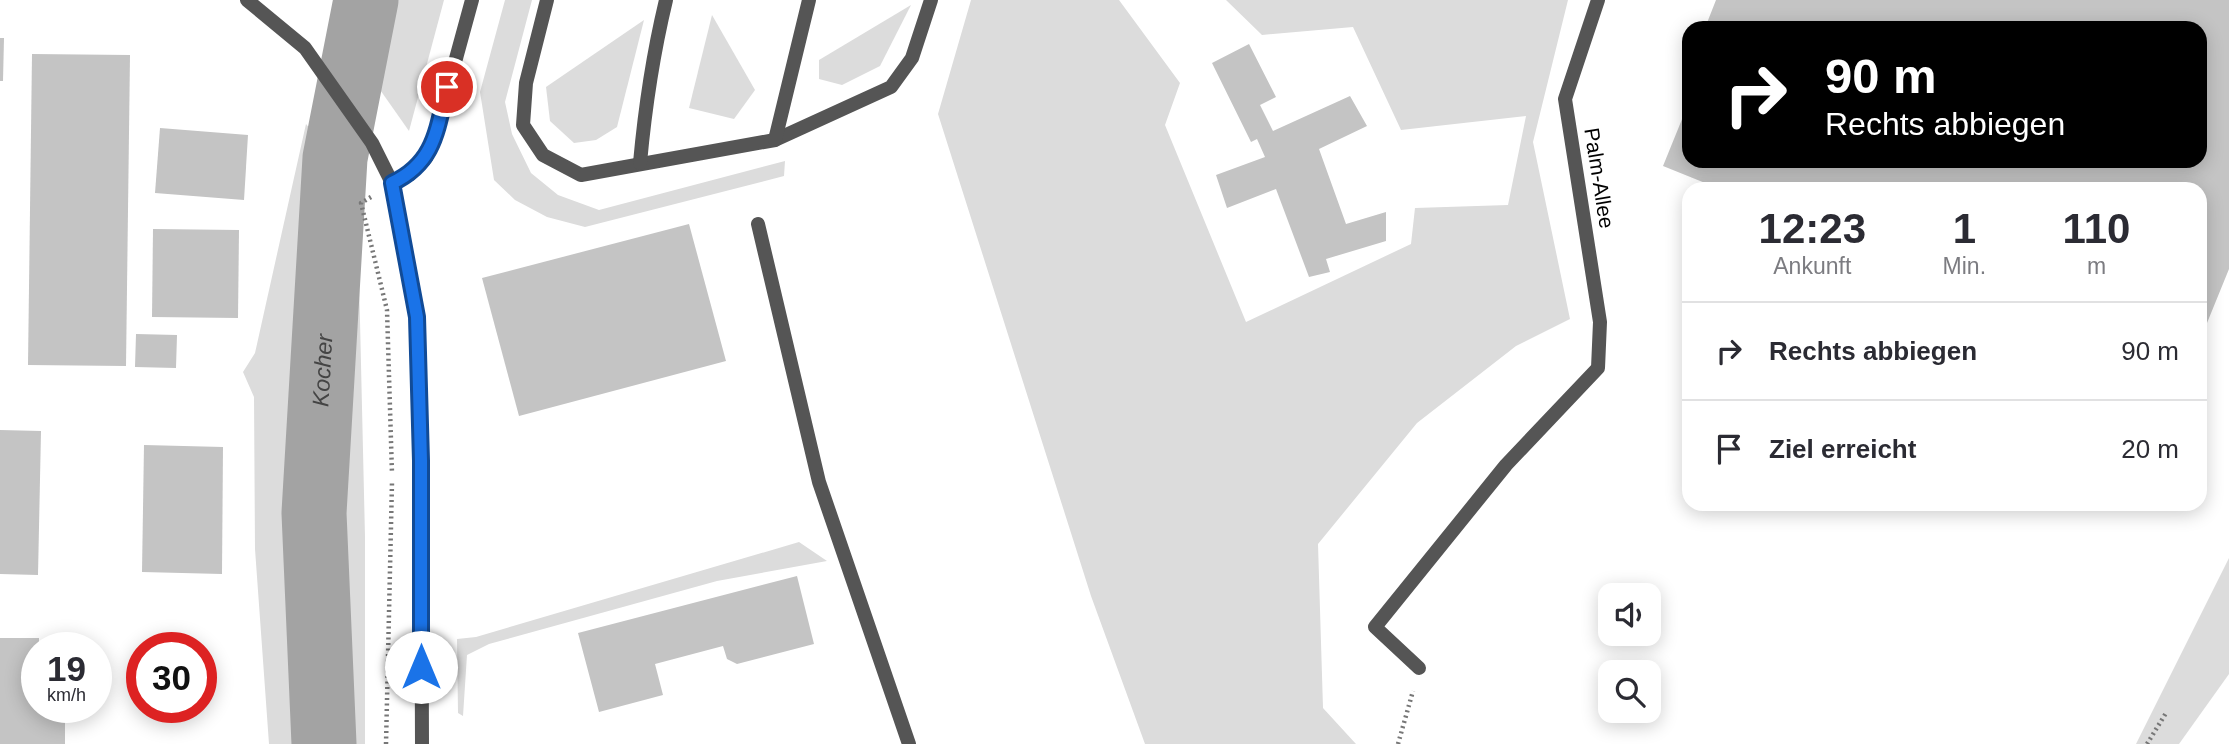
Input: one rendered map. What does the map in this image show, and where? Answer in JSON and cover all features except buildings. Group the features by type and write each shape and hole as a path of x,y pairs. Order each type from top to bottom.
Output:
{"street":[{"path":"247,0 305,48 372,143 392,183 417,317 421,461 422,744"},
{"path":"392,183 409,175 426,158 437,128 472,0"},
{"path":"547,0 526,83 523,125 543,155 581,175 775,140 891,88 912,58 931,0"},
{"path":"640,163 656,42 666,0"},
{"path":"775,140 809,0"},
{"name":"Palm-Allee","path":"1419,668 1375,627 1506,465 1598,368 1600,322 1565,99 1598,0"},
{"path":"758,224 819,482 909,744"}],"path":[{"path":"386,744 393,476 387,310 361,203 392,183"},
{"path":"1398,744 1419,668"},
{"path":"2147,744 2166,713"}],"shaded area":[{"path":"343,0 444,0 409,131 338,30"},
{"path":"505,0 532,0 505,102 512,134 531,173 558,195 599,210 785,161 784,176 585,227 547,217 515,200 494,180 480,92"},
{"path":"971,0 1119,0 1180,83 1165,125 1246,322 1411,244 1415,208 1508,205 1526,116 1401,130 1353,27 1262,35 1226,0 1568,0 1533,142 1570,319 1516,346 1417,423 1318,544 1323,708 1356,744 1145,744 1091,596 938,114"},
{"path":"911,5 880,66 842,85 819,79 819,60"},
{"path":"712,15 755,90 734,119 689,108"},
{"path":"644,20 617,127 596,140 574,143 550,121 546,87"},
{"path":"306,124 324,145 358,234 365,537 365,744 269,744 255,549 254,397 243,372 255,353"},
{"path":"799,542 827,561 717,581 489,644 467,655 463,716 458,713 457,639 476,637"},
{"path":"2229,558 2229,674 2179,744 2136,744"}],"waterway":[{"name":"Kocher","path":"324,744 314,513 335,158 366,0"}],"route":[{"path":"421,667 421,461 417,317 392,183 409,175 426,158 447,87"}]}
